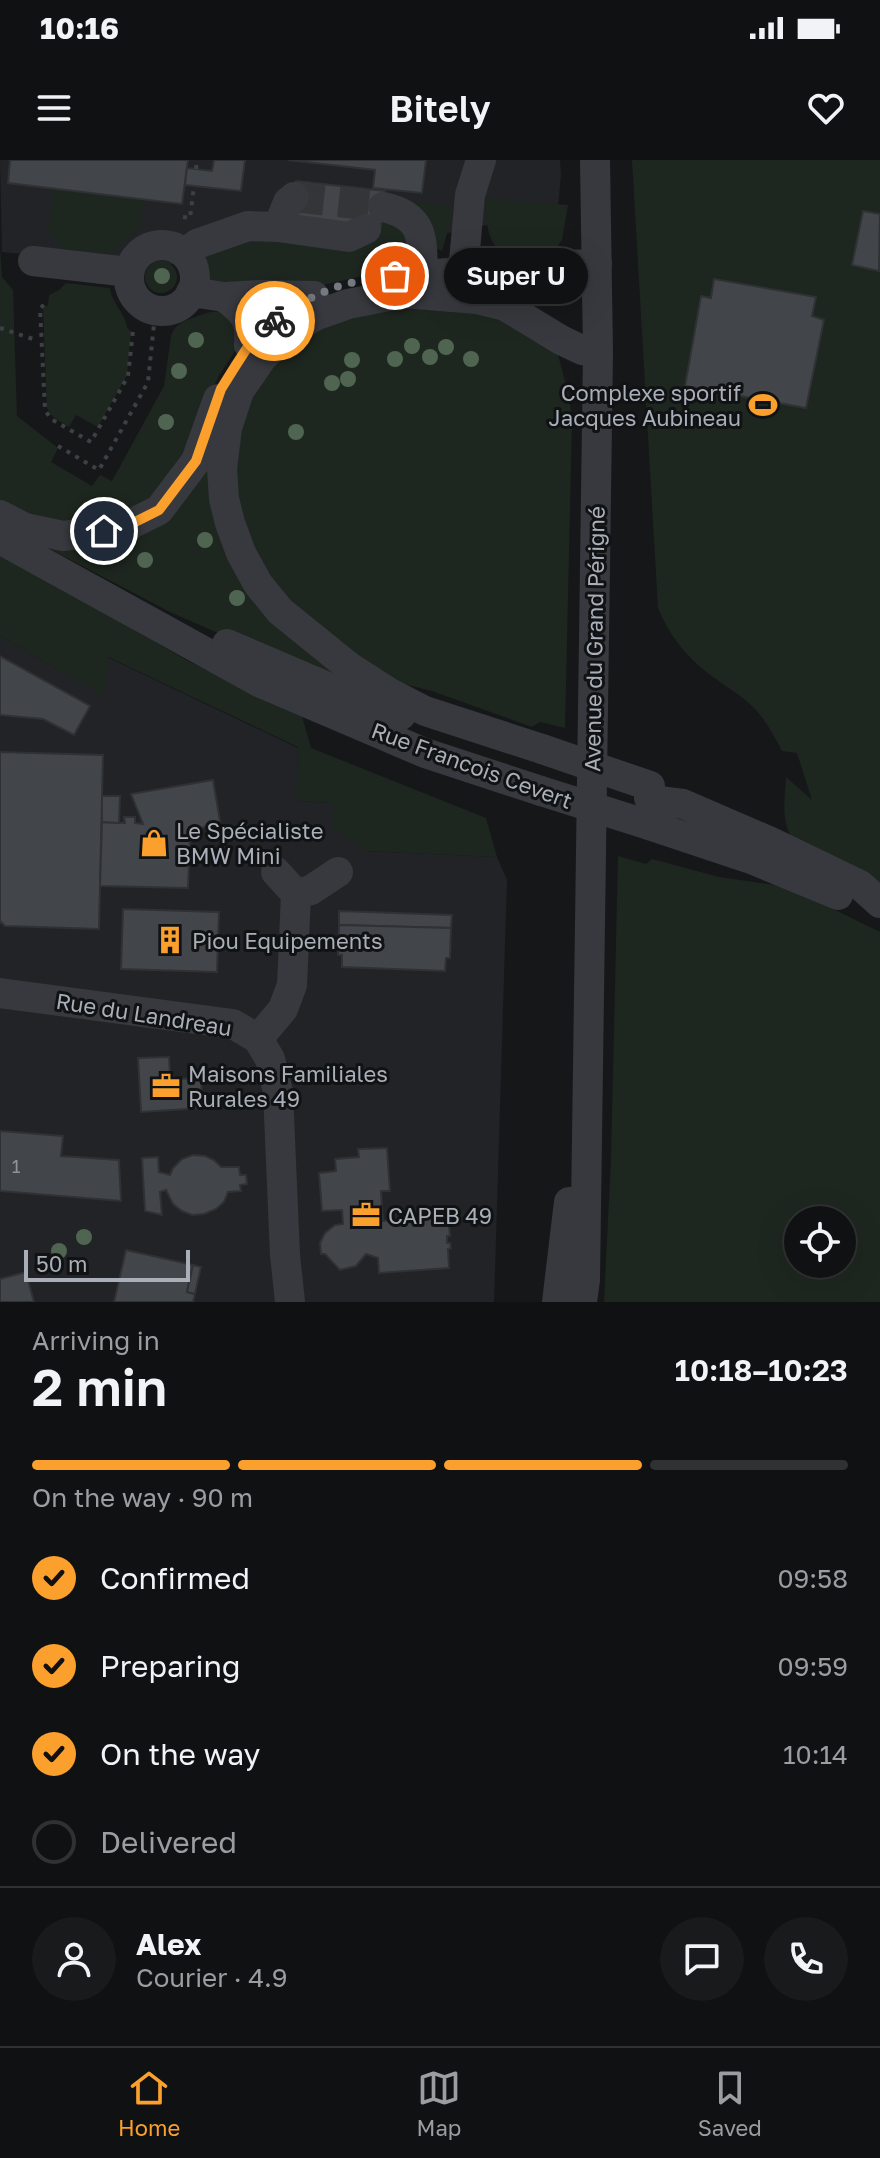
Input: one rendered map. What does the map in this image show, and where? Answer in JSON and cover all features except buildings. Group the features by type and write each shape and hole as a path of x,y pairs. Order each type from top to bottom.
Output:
{"street":[{"path":"463,272 470,195 481,160"},
{"name":"Avenue du Grand Périgné","path":"582,1302 585,1280 598,352 595,160"},
{"path":"278,227 288,202 294,197"},
{"path":"185,253 197,244 248,226 349,237 375,218 405,214 421,236 423,275"},
{"path":"153,245 171,245 185,253 191,262 195,282 186,301 167,311 157,311 138,301 129,282 129,272 137,255 153,245"},
{"path":"33,261 129,272"},
{"path":"0,515 25,528 63,536 121,529 159,510 196,461 221,389 249,345 270,325 314,296 344,284 395,276 597,264"},
{"path":"191,292 224,297 314,296"},
{"path":"598,352 582,350 561,340 505,306 477,299 404,293 348,304 317,315 289,331 262,358 239,391 227,428 222,469 224,499 241,553 258,584 280,611 348,666 390,693 541,768 649,803 660,789 683,804 860,885 880,903"},
{"path":"224,297 240,308 246,317 250,327 249,345"},
{"name":"Rue Francois Cevert","path":"0,539 77,581 330,688 541,768 649,803 761,863 843,897 880,919"},
{"path":"258,1039 283,1009 292,985 286,883 311,890 338,872"},
{"name":"Rue du Landreau","path":"0,993 233,1024 258,1039 270,1059 278,1092 290,1302"},
{"name":"Avenue du Grand Périgné","path":"557,1302 570,1195 586,1118"}],"path":[{"path":"196,169 197,160"},
{"path":"183,217 190,218 194,186"},
{"path":"558,282 559,321"},
{"path":"44,305 40,308 45,410 51,419 91,442 128,376 133,331 129,328"},
{"path":"58,446 99,470 148,382 154,324"},
{"path":"0,328 33,339"}],"shaded area":[{"path":"0,160 560,160 561,175 558,207 292,267 102,262 2,252"},
{"name":"Complexe sportif Jacques Aubineau","path":"632,160 880,160 880,888 794,840 785,818 786,777 812,800 797,753 782,751 755,709 689,656 669,630 658,608"},
{"path":"53,188 144,199 141,228 118,248 102,253 101,259 64,252 48,232"},
{"path":"384,198 455,206 442,251 434,247"},
{"path":"486,199 568,205 562,240 554,251 505,256 490,237"},
{"path":"382,218 407,226 411,257 397,268 310,288 210,281 203,253 225,241 380,231"},
{"path":"0,247 2,277 13,290 17,416 58,448 51,462 92,486 100,475 112,481 164,386 171,336 176,327 186,320 213,312 223,313 235,321 237,348 218,377 190,455 154,500 105,523 43,523 0,504"},
{"path":"161,261 173,265 177,277 173,289 161,293 149,289 145,277 149,265"},
{"path":"66,283 110,288 131,331 127,375 98,427 76,415 69,427 52,416 47,408 43,308 48,305 49,295"},
{"path":"382,306 497,312 557,351 572,420 565,728 540,722 532,727 432,691 379,678 282,602 230,498 244,405 298,337"},
{"path":"208,451 219,515 343,673 335,684 170,612 52,550 52,546 99,545"},
{"path":"0,553 188,661 302,716 311,748 486,818 497,857 365,851 331,826 333,803 296,801 298,747 108,657 104,696 0,636"},
{"path":"0,636 103,695 107,657 298,748 297,801 333,803 365,851 497,857 507,880 494,1302 0,1302"},
{"path":"618,856 646,864 652,859 719,877 788,887 880,932 880,1302 604,1302 611,1159"}],"tunnel":[{"path":"294,197 383,207"}],"way so far":[{"path":"275,321 314,296 344,284 395,276"}],"place":[{"name":"Super U","path":"395,276"},
{"name":"Complexe sportif Jacques Aubineau","path":"763,405"},
{"name":"Le Spécialiste BMW Mini","path":"154,843"},
{"name":"Piou Equipements","path":"170,940"},
{"name":"Maisons Familiales Rurales 49","path":"166,1086"},
{"name":"CAPEB 49","path":"366,1215"}],"route":[{"path":"104,531 121,529 159,510 196,461 221,389 249,345 275,321"}]}
